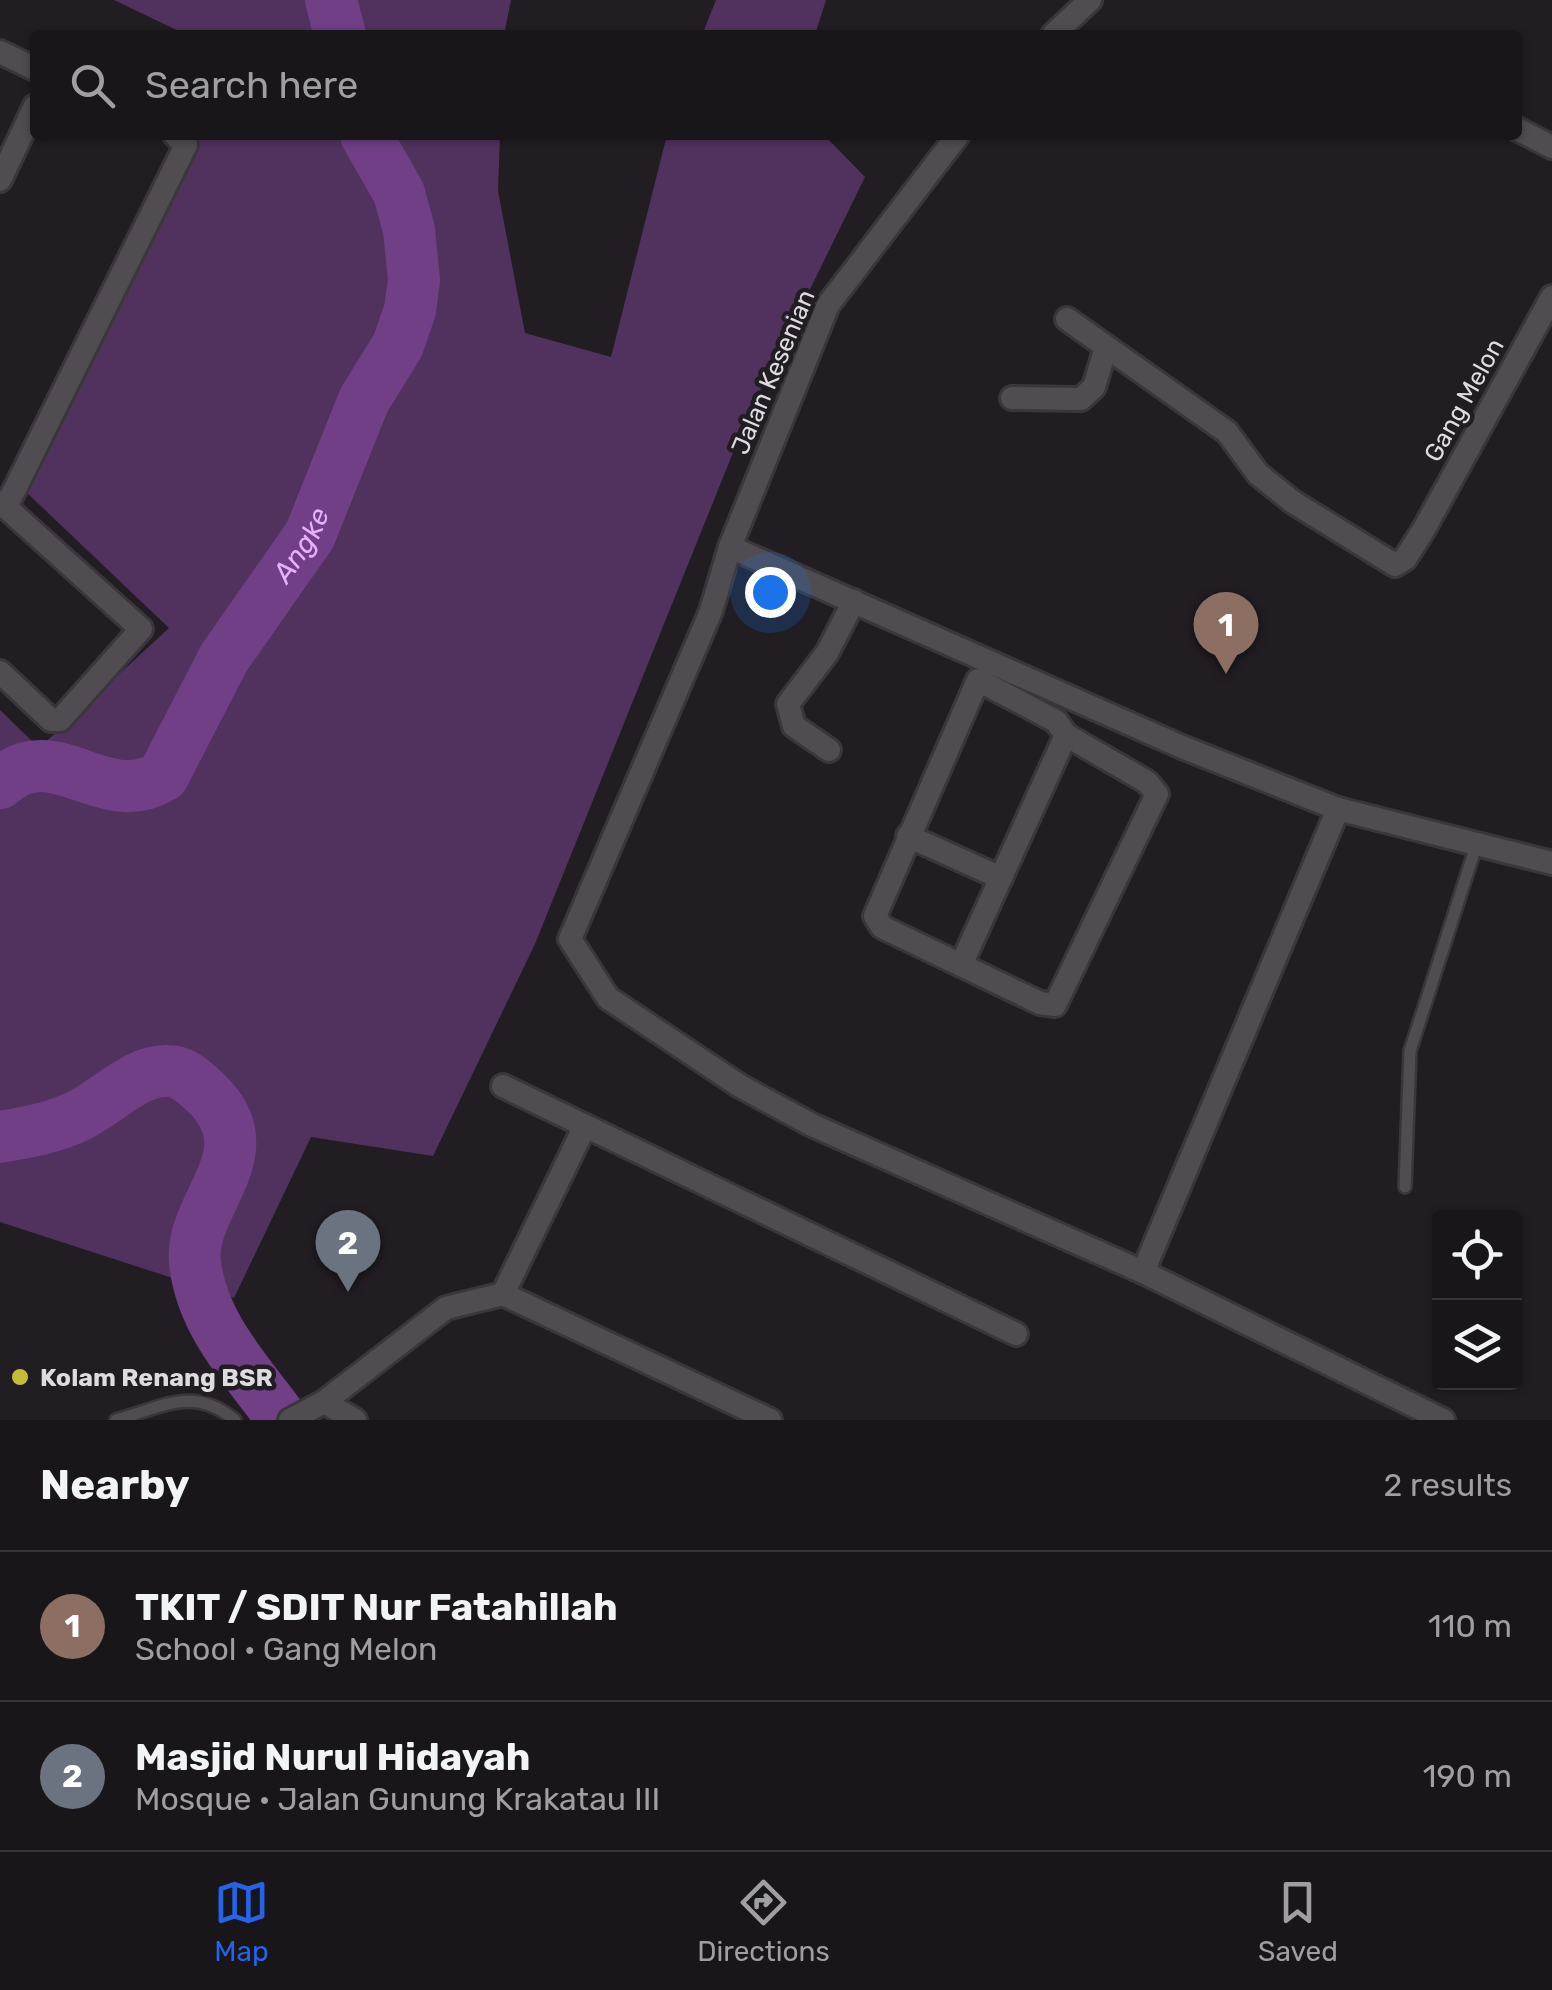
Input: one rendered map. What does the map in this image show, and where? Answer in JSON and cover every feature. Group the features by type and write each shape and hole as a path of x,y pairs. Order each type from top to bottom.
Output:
{"street":[{"path":"1059,30 1090,0"},
{"path":"0,52 30,67"},
{"path":"0,180 30,117"},
{"path":"1522,132 1552,147"},
{"path":"0,672 51,720 60,720 141,631 3,504 22,474 186,145 181,140"},
{"name":"Jalan Kesenian","path":"954,140 828,304 730,546 710,611 570,938 608,998 740,1086 812,1125 1143,1272"},
{"name":"Gang Melon","path":"1106,347 1227,432 1258,474 1292,502 1390,562 1400,564 1424,529 1552,297"},
{"path":"1012,398 1081,400 1094,387 1106,347 1067,320"},
{"path":"0,462 22,474"},
{"path":"730,546 1129,724 1338,809 1552,863"},
{"path":"830,750 794,726 788,704 827,653 854,601"},
{"path":"978,680 1056,721 1066,734 1111,761 1155,788 1157,794 1058,1003 1040,1003 877,922 876,909 978,680"},
{"path":"1111,761 1129,724"},
{"path":"961,965 1066,734"},
{"path":"1338,809 1143,1272 1443,1420"},
{"path":"908,836 1001,878"},
{"path":"503,1086 1016,1334"},
{"path":"502,1294 584,1128"},
{"path":"307,1411 446,1308 502,1294 770,1420"},
{"path":"307,1411 355,1420"}],"lane":[{"path":"1405,1187 1410,1051 1477,842"},
{"path":"116,1420 196,1398 216,1404 235,1420"}],"shaded area":[{"path":"114,0 511,0 505,30 177,30"},
{"path":"716,0 826,0 817,30 704,30"},
{"path":"195,140 500,140 498,191 525,333 611,357 666,140 829,140 865,177 747,418 535,944 433,1156 311,1137 234,1298 0,1222 0,710 39,748 169,628 24,490"}],"waterway":[{"name":"Angke","path":"331,0 339,30"},
{"name":"Angke","path":"0,783 20,770 40,766 120,786 141,785 163,776 224,658 310,535 364,400 398,345 410,310 414,280 409,230 399,193 369,140"},
{"name":"Angke","path":"0,1137 70,1119 156,1072 179,1073 206,1093 223,1115 230,1136 229,1157 196,1240 199,1285 216,1327 283,1420"}],"place":[{"name":"TKIT / SDIT Nur Fatahillah","path":"1226,674"},
{"name":"Masjid Nurul Hidayah","path":"348,1292"},
{"name":"Kolam Renang BSR","path":"20,1377"}]}
